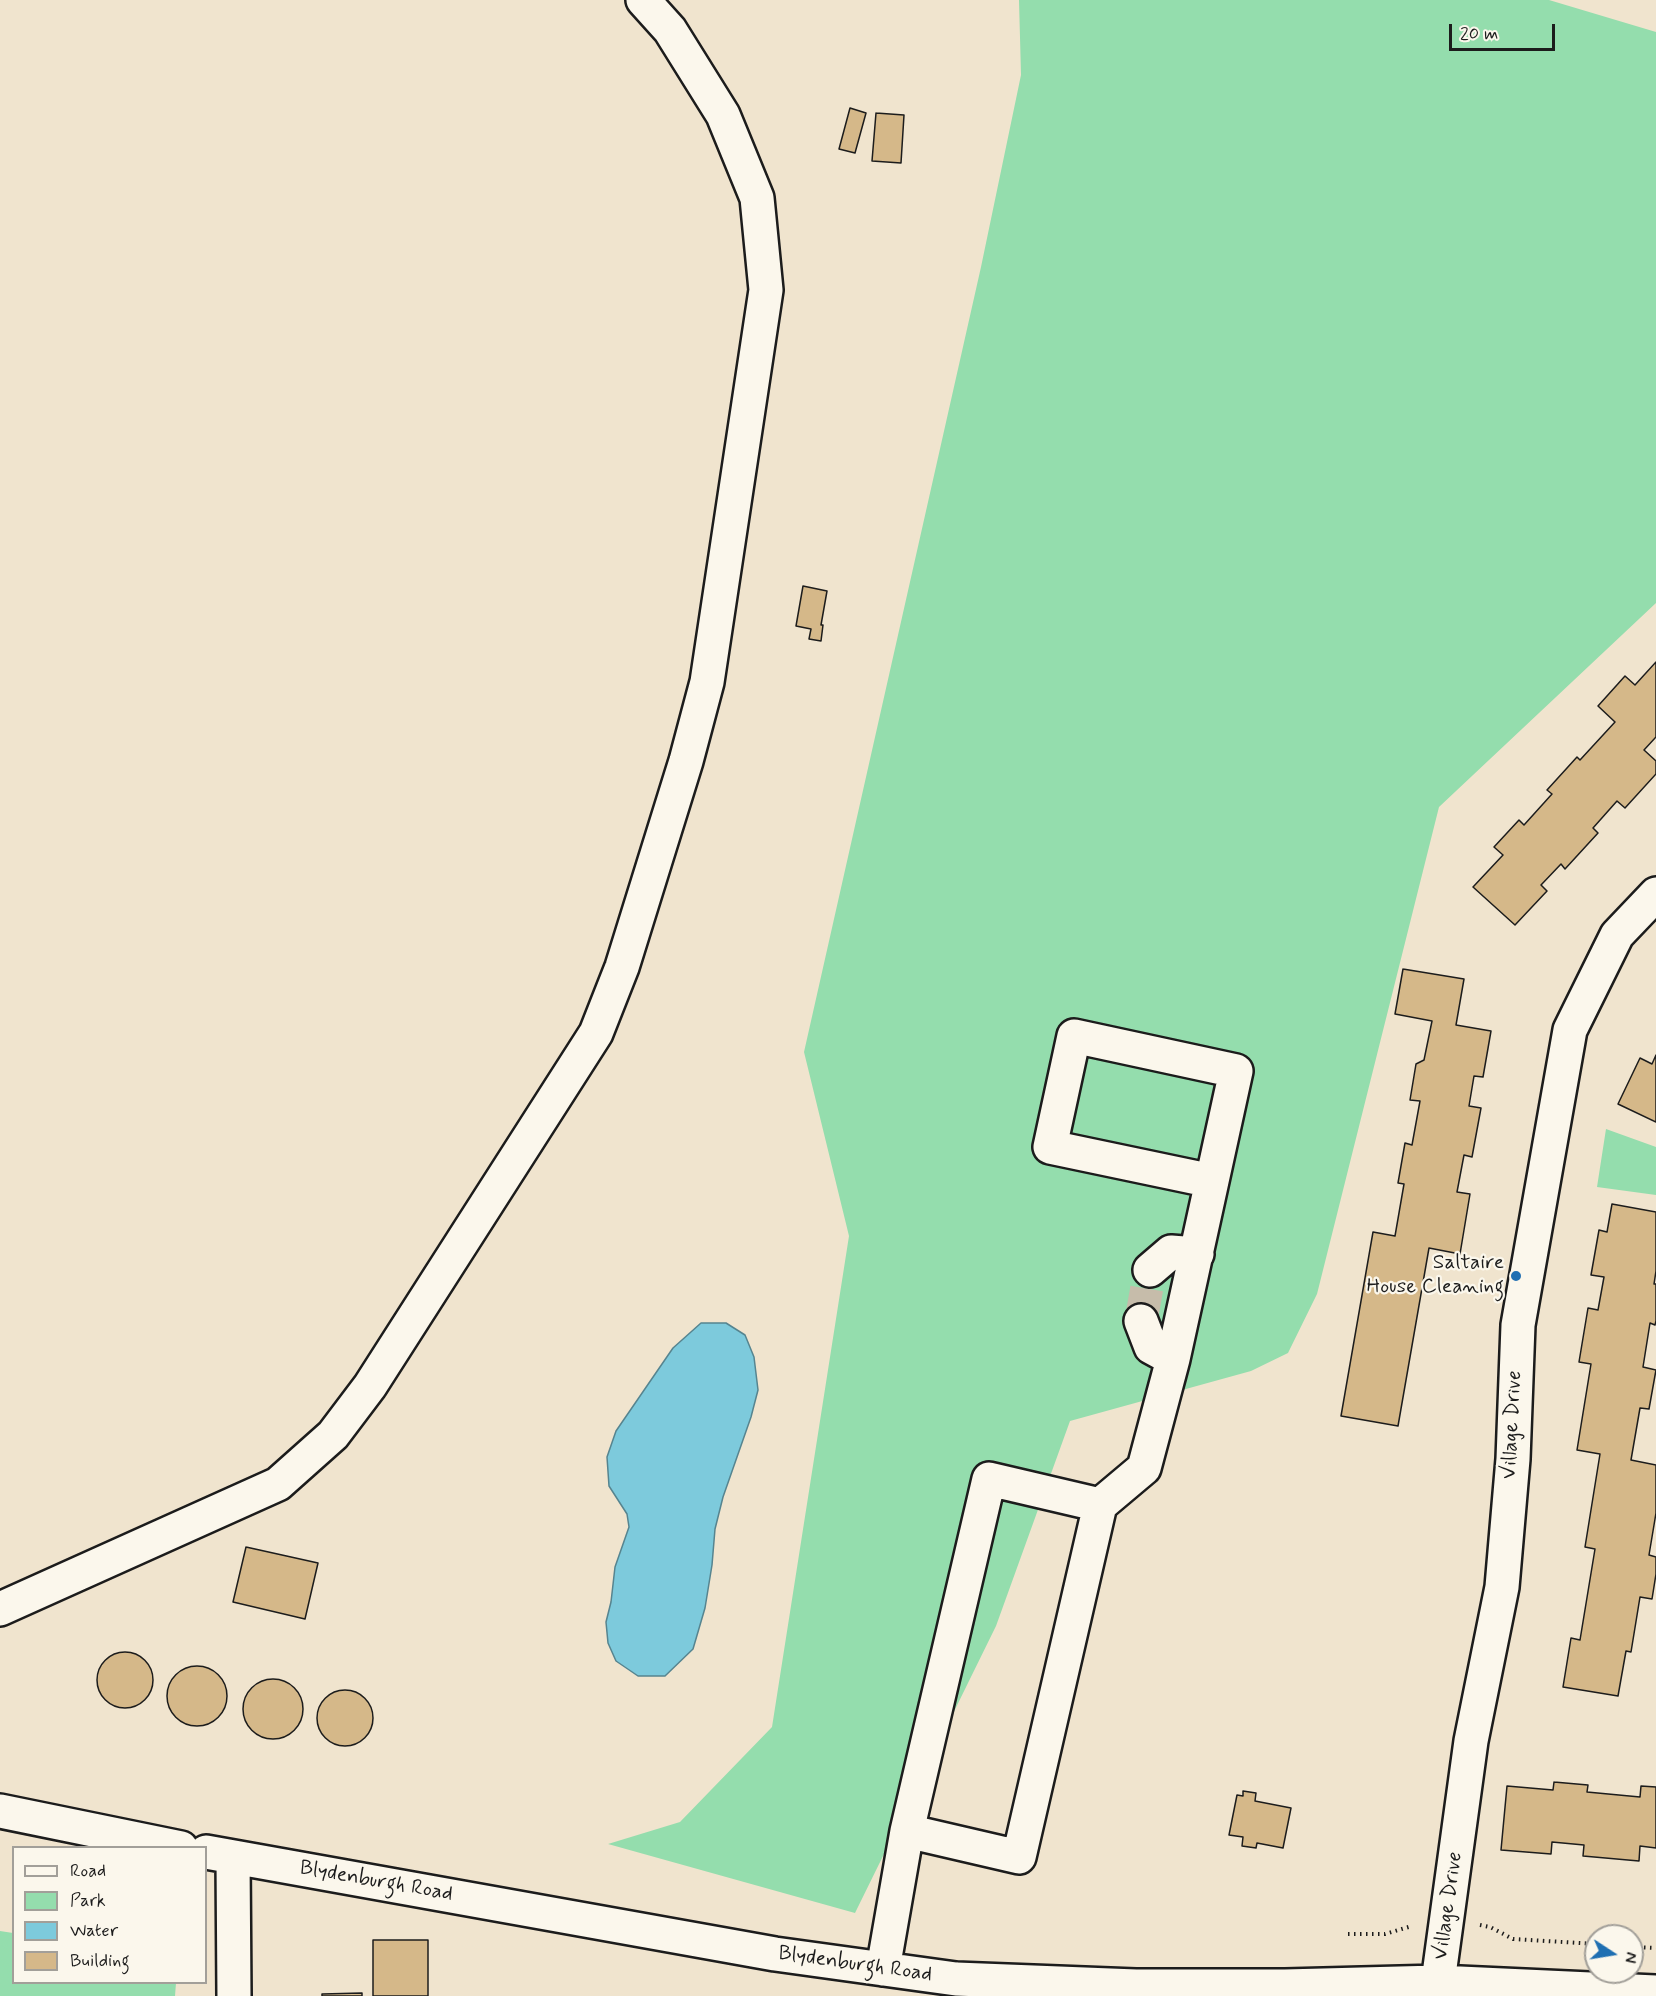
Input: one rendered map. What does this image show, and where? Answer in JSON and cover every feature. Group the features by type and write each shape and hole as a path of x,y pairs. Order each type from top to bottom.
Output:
{"street":[{"path":"0,1610 278,1484 333,1435 370,1386 596,1033 605,1011 622,968 686,760 707,682 766,290 757,198 723,115 670,30 643,0"},
{"name":"Village Drive","path":"1438,1982 1471,1741 1502,1587 1513,1459 1518,1325 1570,1030 1617,935 1656,894"},
{"path":"907,1831 1019,1857 1100,1505 1144,1468 1173,1359 1197,1254 1236,1071 1074,1036 1050,1147 1212,1181"},
{"path":"1150,1270 1171,1252 1197,1254"},
{"path":"1141,1321 1151,1347 1173,1359"},
{"path":"883,1969 907,1831 989,1479 1100,1505"},
{"path":"0,1811 172,1846"},
{"path":"219,1855 234,1996"},
{"name":"Blydenburgh Road","path":"219,1855 775,1954 956,1979 1136,1986 1285,1986 1438,1982 1587,1993 1656,1992"}],"green space":[{"path":"1019,0 1549,0 1656,32 1656,603 1439,807 1317,1294 1288,1353 1251,1371 1070,1421 996,1626 855,1913 608,1844 680,1822 772,1727 849,1236 804,1052 981,267 1021,75"},
{"path":"1606,1129 1656,1147 1656,1195 1597,1187"},
{"path":"0,1931 12,1933 12,1984 176,1984 175,1996 0,1996"}],"water":[{"path":"701,1323 726,1323 745,1335 754,1357 758,1390 723,1497 715,1529 705,1608 693,1649 665,1676 638,1676 616,1661 608,1643 606,1622 615,1567 629,1527 627,1514 609,1486 607,1457 616,1431 673,1348"}],"building":[{"path":"850,108 866,113 855,153 839,149"},
{"path":"876,113 904,115 901,163 872,161"},
{"path":"803,586 827,591 821,625 823,625 821,641 809,639 811,629 796,626"},
{"path":"1656,662 1656,737 1644,750 1656,761 1656,774 1625,808 1617,801 1593,828 1598,833 1565,869 1561,864 1541,885 1547,891 1515,925 1473,887 1503,855 1494,847 1519,820 1524,825 1552,794 1547,790 1577,757 1580,760 1615,722 1598,706 1625,676 1635,685"},
{"path":"1403,969 1464,979 1456,1025 1491,1031 1483,1077 1474,1076 1469,1106 1481,1108 1472,1157 1464,1155 1457,1192 1470,1194 1460,1254 1429,1248 1398,1426 1341,1416 1373,1232 1395,1236 1404,1184 1398,1183 1405,1143 1412,1145 1420,1101 1410,1100 1416,1064 1424,1060 1432,1021 1395,1014"},
{"path":"1656,1055 1656,1122 1618,1104 1640,1058 1652,1064"},
{"path":"1612,1204 1656,1212 1654,1284 1656,1284 1656,1321 1655,1325 1650,1323 1643,1367 1656,1370 1649,1409 1640,1408 1631,1460 1656,1465 1656,1513 1649,1555 1656,1557 1656,1574 1652,1599 1640,1597 1631,1652 1626,1651 1618,1696 1563,1687 1571,1638 1580,1640 1595,1549 1585,1547 1600,1454 1577,1450 1591,1364 1579,1362 1588,1308 1598,1310 1604,1277 1591,1275 1599,1230 1607,1232"},
{"path":"246,1547 318,1563 305,1619 233,1602"},
{"path":"119,1652 131,1652 141,1656 149,1664 153,1680 149,1696 141,1704 131,1708 119,1708 109,1704 101,1696 97,1686 97,1674 101,1664 109,1656"},
{"path":"197,1666 214,1671 222,1679 227,1696 222,1713 214,1721 197,1726 180,1721 172,1713 167,1696 172,1679 180,1671"},
{"path":"267,1679 279,1679 290,1684 298,1692 303,1709 301,1721 290,1734 279,1739 267,1739 256,1734 248,1726 243,1715 243,1703 248,1692 256,1684"},
{"path":"339,1690 351,1690 361,1694 369,1702 373,1718 369,1734 361,1742 351,1746 339,1746 329,1742 321,1734 317,1724 317,1712 321,1702 329,1694"},
{"path":"1554,1782 1588,1785 1587,1792 1640,1797 1641,1786 1656,1787 1656,1848 1640,1846 1639,1861 1583,1856 1584,1845 1552,1842 1551,1854 1501,1850 1507,1786 1553,1790"},
{"path":"1243,1791 1256,1793 1255,1801 1291,1808 1283,1848 1257,1843 1256,1848 1242,1846 1243,1837 1229,1835 1237,1795 1243,1796"},
{"path":"373,1940 428,1940 428,1996 373,1996"},
{"path":"362,1993 362,1996 322,1996 322,1994"}],"tunnel":[{"path":"1141,1321 1150,1270"}],"place":[{"name":"Saltaire House Cleaning","path":"1516,1276"}]}
